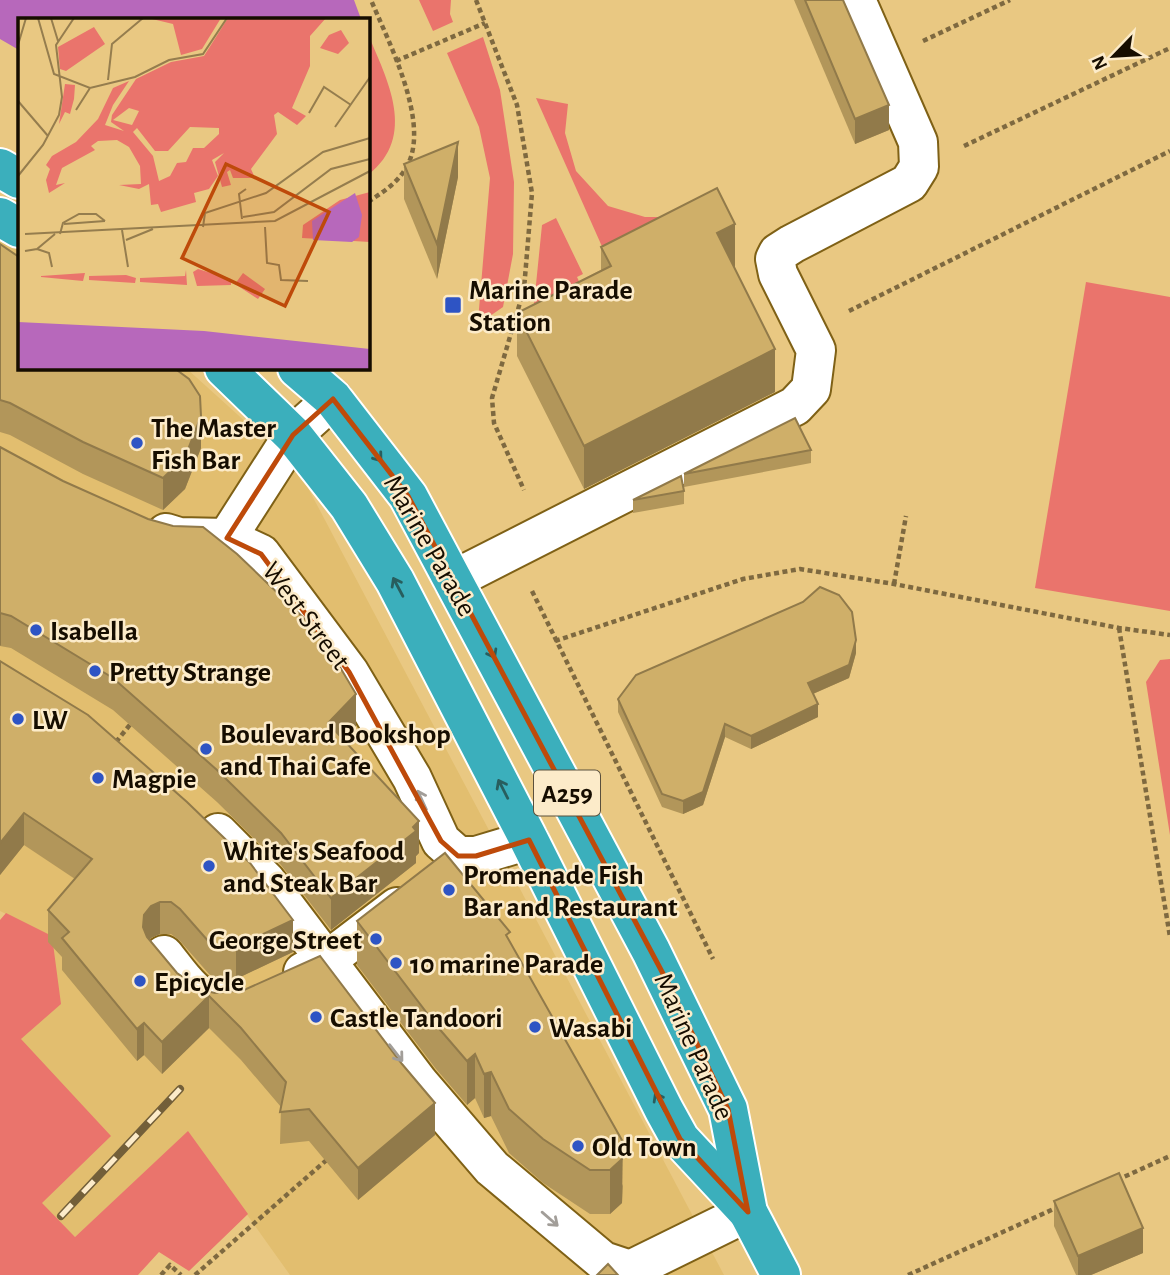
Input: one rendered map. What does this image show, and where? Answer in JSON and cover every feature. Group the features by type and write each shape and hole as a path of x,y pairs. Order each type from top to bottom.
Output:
{"highway":[{"path":"0,169 18,178"},
{"path":"0,217 18,227"},
{"name":"A259","path":"225,369 293,435"},
{"name":"A259","path":"298,369 333,399"},
{"name":"Marine Parade","path":"333,399 408,496 668,984 728,1109 748,1212"},
{"name":"Marine Parade","path":"293,435 349,506 395,581 680,1139 748,1212"},
{"name":"A259","path":"748,1212 781,1275"}],"street":[{"path":"453,580 795,407 811,389 816,350 778,274 775,259 778,253 792,244 909,183 919,167 918,142 856,0"},
{"path":"227,538 293,435 333,399"},
{"name":"West Street","path":"131,520 179,537 227,538 261,554 349,672 412,778 441,841 458,856"},
{"path":"192,809 266,881 419,1083 492,1168 603,1261 630,1270 748,1212"},
{"path":"164,955 194,991 213,1003 242,1000 326,961 418,891 458,856 476,856 529,840"}],"path":[{"path":"369,201 392,186 408,165 416,138 408,98 396,61 371,0"},
{"path":"476,0 517,105 532,193 524,289 492,398 494,424 533,509 522,545 525,577 713,959"},
{"path":"881,60 1010,0"},
{"path":"396,61 485,23"},
{"path":"919,167 1170,48"},
{"path":"808,331 1170,151"},
{"path":"894,584 906,516"},
{"path":"555,640 743,579 800,569 1170,635"},
{"path":"1119,628 1170,937"},
{"path":"116,742 141,710"},
{"path":"195,1275 338,1150"},
{"path":"1108,1184 1170,1156"},
{"path":"908,1275 1070,1201"},
{"path":"161,1275 170,1265 181,1275"}],"highlighted area":[{"path":"333,399 408,496 668,983 728,1109 748,1212 680,1139 529,840 476,856 458,856 441,841 349,672 261,554 227,538 293,435"}],"shaded area":[{"path":"0,0 354,0 361,18 18,18 18,49 0,39"},
{"path":"419,0 451,0 450,14 453,22 433,31"},
{"path":"369,36 390,89 394,107 392,143 383,160 369,174"},
{"path":"483,37 500,90 514,182 513,254 503,307 490,316 477,333 490,178 479,127 447,53"},
{"path":"536,98 568,104 565,133 576,171 608,206 645,217 676,217 604,251"},
{"path":"0,209 18,218 18,369 187,369 298,469 724,1275 290,1275 188,1132 75,1237 41,1203 110,1136 20,1039 52,937 0,911"},
{"path":"556,218 583,274 577,277 587,298 532,324 542,225"},
{"path":"1086,282 1170,297 1170,611 1035,588"},
{"path":"1170,659 1170,835 1146,682 1160,660"},
{"path":"6,913 52,936 61,1004 21,1039 111,1136 42,1203 75,1237 188,1131 248,1214 189,1271 159,1252 138,1275 0,1275 0,920"}],"building":[{"path":"805,0 843,0 889,105 855,119"},
{"path":"458,142 437,244 404,164"},
{"path":"717,188 735,224 717,233 775,349 584,446 517,313 611,266 601,247"},
{"path":"0,244 18,256 18,369 175,369 189,379 200,396 201,416 185,457 163,478 0,400"},
{"path":"795,418 811,450 684,474"},
{"path":"0,447 63,481 148,519 173,526 203,527 237,554 310,624 331,652 356,694 328,723 419,821 413,827 416,831 331,898 281,833 217,770 113,678 11,616 0,613"},
{"path":"681,476 684,491 633,500"},
{"path":"820,587 839,595 852,612 856,640 849,665 808,683 818,704 751,736 725,724 703,792 683,801 662,794 618,699 636,675 803,602"},
{"path":"0,661 88,715 187,802 250,863 293,920 236,947 218,948 171,902 160,902 151,906 144,915 143,927 147,937 177,973 202,990 215,993 244,990 320,956 435,1103 358,1168 309,1109 280,1112 286,1082 241,1028 209,996 162,1042 144,1023 137,1029 62,938 69,932 48,910 92,859 24,813 0,843"},
{"path":"445,853 510,932 506,935 623,1142 622,1159 610,1170 590,1170 543,1139 509,1109 491,1072 484,1074 475,1054 467,1061 436,1025 357,921"},
{"path":"1119,1173 1143,1228 1078,1256 1054,1201"},
{"path":"608,1264 618,1275 597,1275"}],"railway":[{"path":"61,1216 180,1089"}],"place":[{"name":"Marine Parade Station","path":"453,305"},
{"name":"The Master Fish Bar","path":"137,443"},
{"name":"Isabella","path":"36,630"},
{"name":"Pretty Strange","path":"95,671"},
{"name":"LW","path":"18,719"},
{"name":"Boulevard Bookshop and Thai Cafe","path":"206,749"},
{"name":"Magpie","path":"98,778"},
{"name":"White's Seafood and Steak Bar","path":"209,866"},
{"name":"Promenade Fish Bar and Restaurant","path":"449,890"},
{"name":"George Street","path":"376,939"},
{"name":"10 marine Parade","path":"396,963"},
{"name":"Epicycle","path":"140,981"},
{"name":"Castle Tandoori","path":"316,1017"},
{"name":"Wasabi","path":"535,1027"},
{"name":"Old Town","path":"578,1146"}]}
